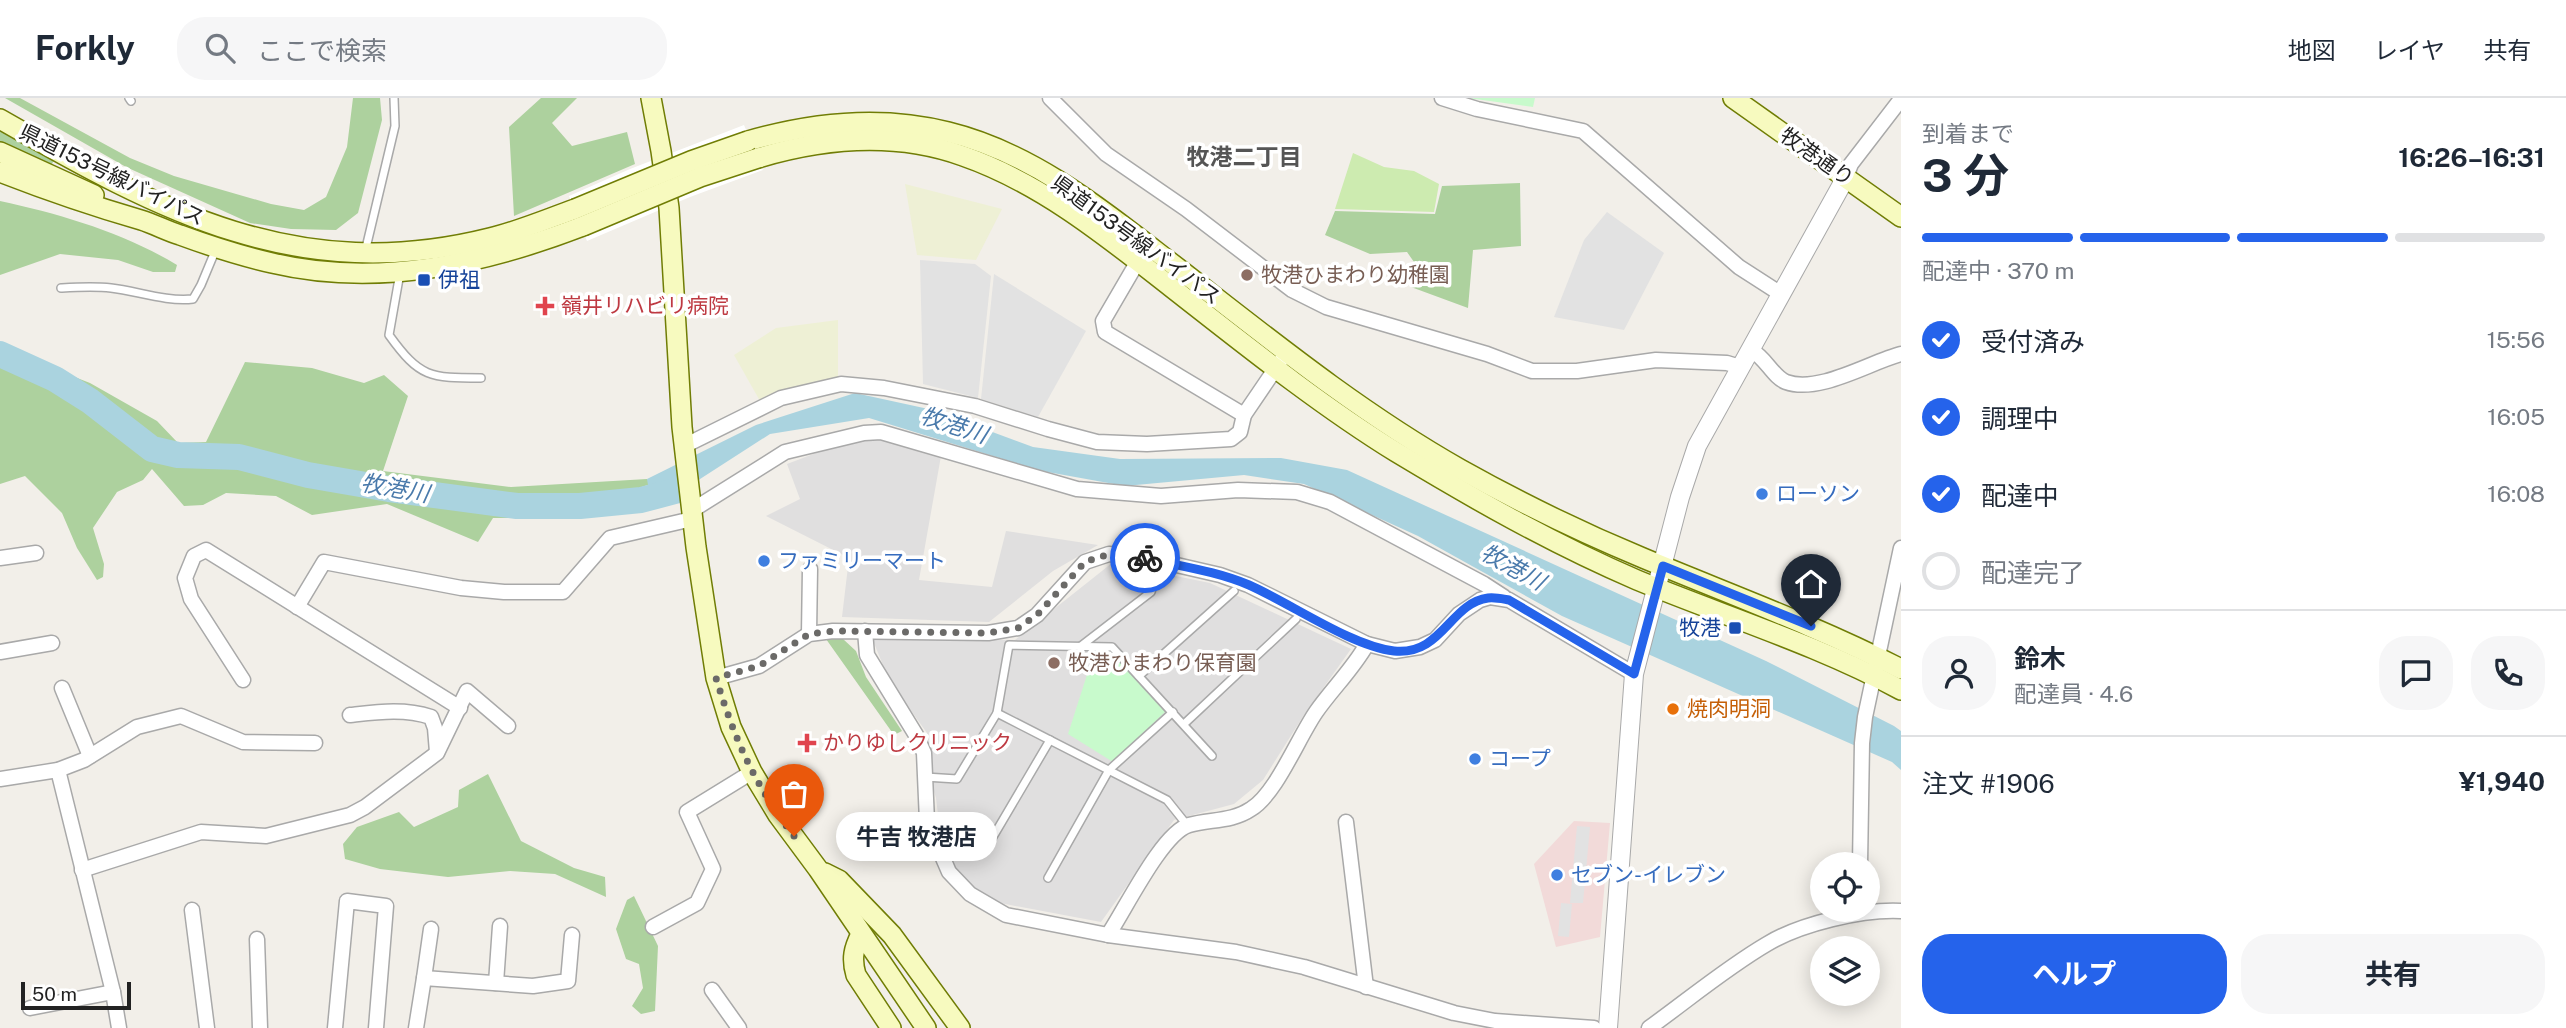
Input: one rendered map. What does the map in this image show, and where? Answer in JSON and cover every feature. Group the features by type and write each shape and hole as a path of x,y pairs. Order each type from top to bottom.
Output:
{"main road":[{"path":"650,98 662,151 669,208 678,391 691,512 716,678 731,727 752,772 778,815 926,1028"},
{"name":"牧港通り","path":"1732,98 1901,217"},
{"name":"県道153号線バイパス","path":"0,119 140,194 224,229 296,247 365,252 409,251 462,244 579,217"},
{"name":"県道153号線バイパス","path":"753,149 794,128 859,122 925,127 951,132 992,147 1037,169 1101,209 1345,397 1460,469 1580,531 1789,616 1876,667 1901,690"},
{"name":"県道153号線バイパス","path":"141,220 216,248 296,268 371,273 400,272 459,265 511,252 691,160 753,149 856,140 909,143 944,150 980,163 1046,196 1089,224 1275,369 1359,428 1462,491 1551,540 1657,588 1876,667 1901,669"},
{"path":"0,152 128,211 141,220"},
{"path":"0,172 54,193 141,220"},
{"path":"818,869 839,880 892,935 960,1028"},
{"path":"861,934 854,949 853,965 856,975 891,1028"}],"street":[{"path":"1050,98 1106,154 1186,209 1292,290 1326,307 1421,334 1532,371 1577,371 1656,360 1727,363 1740,367"},
{"path":"1442,98 1477,109 1583,131 1739,267 1781,294"},
{"path":"1608,1028 1637,666 1680,497 1697,446 1851,164 1901,99"},
{"path":"1138,261 1103,321 1105,332 1244,415"},
{"path":"1751,350 1762,356 1779,378 1789,383 1818,383 1859,372 1881,359 1901,355"},
{"path":"685,452 781,398 841,384 884,388 975,406 1097,442 1147,444 1231,439 1240,432 1244,415 1287,352"},
{"path":"297,607 324,562 461,588 505,592 563,592 610,538 691,512 785,452 864,433 881,432 1077,489 1161,496 1238,490 1297,492 1330,502 1637,666"},
{"path":"1860,852 1862,743 1901,548"},
{"path":"243,680 191,599 185,578 194,556 206,550 460,708"},
{"path":"0,558 36,553"},
{"path":"716,678 759,666 809,634 833,631 988,633 1018,628 1037,615 1085,562 1109,554 1142,557 1248,584 1367,644 1395,651 1420,647 1435,640 1459,614 1480,600 1490,597 1509,600"},
{"path":"809,634 810,569"},
{"path":"864,631 867,655 924,753 928,821 949,872 970,894 1006,915 1108,935 1236,952 1304,967 1454,1013 1495,1021 1594,1028"},
{"path":"0,652 52,643"},
{"path":"1108,935 1150,866 1174,835 1187,825 1222,821 1251,809 1266,794 1316,712 1350,671 1367,644"},
{"path":"62,688 90,756"},
{"path":"82,870 201,832 266,836 350,815 437,754 467,691 508,726"},
{"path":"350,715 398,711 430,717 435,728 437,754"},
{"path":"0,779 58,770 90,756 138,727 181,716 243,742 315,743"},
{"path":"58,770 113,992 119,1028"},
{"path":"653,927 697,903 713,870 687,812 752,772"},
{"path":"1346,822 1366,986"},
{"path":"335,1028 347,901 386,906 376,1028"},
{"path":"192,910 207,1028"},
{"path":"1880,912 1901,911"},
{"path":"1649,1028 1768,943 1824,922"},
{"path":"496,983 500,926"},
{"path":"416,1028 431,929"},
{"path":"424,978 533,986 568,981 572,935"},
{"path":"257,939 260,1028"},
{"path":"712,990 739,1028"},
{"path":"30,1008 113,992"}],"lane":[{"path":"365,252 395,126 394,98"},
{"path":"61,288 110,288 193,299 216,248"},
{"path":"400,272 389,335 399,349 428,374 443,379 481,378"},
{"path":"1080,646 1151,592 1158,570"},
{"path":"1139,676 1234,591"},
{"path":"1184,724 1296,619"},
{"path":"925,777 957,779 997,713 1009,645 1112,647 1212,757"},
{"path":"1048,878 1109,770 1173,712"},
{"path":"997,713 1167,800 1187,825"},
{"path":"987,847 1050,740"}],"shaded area":[{"path":"1607,212 1664,253 1624,330 1554,317 1584,240"},
{"path":"920,260 975,264 991,276 978,398 923,384"},
{"path":"994,274 1086,331 1038,417 981,399"},
{"path":"877,439 941,456 919,580 992,587 1006,531 1098,545 1053,571 989,622 842,617 849,558 766,516 800,499 787,464 845,442"},
{"path":"1112,563 1210,583 1351,649 1304,715 1263,780 1234,804 1174,820 1101,922 1000,903 971,887 952,864 940,832 936,798 929,775 927,733 889,680 872,638 1015,640"},
{"path":"1574,821 1610,823 1600,937 1556,947 1534,864"},
{"path":"1577,826 1590,827 1583,903 1570,903"},
{"path":"1561,903 1572,904 1569,937 1558,936"}],"green space":[{"path":"5,98 20,98 130,158 174,176 271,204 304,210 326,197 347,147 353,98 380,98 382,120 358,213 336,230 291,229 250,223 126,167"},
{"path":"541,98 577,98 552,123 572,146 627,132 635,164 514,216 509,127"},
{"path":"1468,98 1535,98 1533,107"},
{"path":"0,128 54,160 51,166 0,144"},
{"path":"1353,153 1384,167 1414,171 1439,184 1434,212 1335,209"},
{"path":"1520,183 1521,246 1473,250 1468,308 1411,287 1421,272 1407,252 1370,254 1325,235 1335,211 1435,214 1442,186"},
{"path":"905,184 1002,209 976,260 917,255"},
{"path":"0,201 46,212 114,234 177,265 175,272 153,272 118,260 60,254 0,275"},
{"path":"838,320 838,378 760,401 734,355 776,328"},
{"path":"0,359 31,360 90,383 157,421 178,443 206,442 245,362 312,368 364,383 384,375 408,396 383,471 511,487 647,479 651,484 611,497 548,499 546,518 493,518 478,542 387,504 312,515 276,496 226,493 203,505 184,506 152,469 143,480 117,492 93,528 104,564 103,577 97,580 77,548 62,513 25,476 0,484"},
{"path":"826,639 843,639 856,651 866,677 902,731 894,735"},
{"path":"1093,656 1115,657 1166,711 1113,762 1068,734"},
{"path":"488,774 521,841 574,868 605,877 606,897 555,874 510,871 448,877 380,869 345,859 343,844 357,827 399,812 414,827 458,807 459,790"},
{"path":"634,896 658,946 655,1011 641,1014 632,1006 643,988 639,964 626,959 616,929 627,900"}],"water":[{"name":"牧港川","path":"855,393 933,410 1033,447 1120,459 1281,458 1347,470 1766,661 1894,726 1901,731 1901,770 1892,762 1562,616 1418,536 1304,484 1244,475 1125,486 1042,471 869,418 770,434 652,510 647,479 756,425"}],"pier":[{"path":"744,125 763,170 690,197 587,241 569,196"}],"waterway":[{"name":"牧港川","path":"0,354 55,379 90,401 152,449 178,455 239,457 308,475 517,506 580,506 641,500 675,491 682,485"}],"way so far":[{"path":"794,836 752,772 731,727 716,678 759,666 809,634 833,631 988,633 1018,628 1037,615 1085,562 1109,554 1145,558"}],"place":[{"name":"牧港ひまわり幼稚園","path":"1247,275"},
{"name":"伊祖","path":"424,280"},
{"name":"嶺井リハビリ病院","path":"545,306"},
{"name":"ローソン","path":"1762,494"},
{"name":"ファミリーマート","path":"764,561"},
{"name":"牧港","path":"1735,628"},
{"name":"牧港ひまわり保育園","path":"1054,663"},
{"name":"焼肉明洞","path":"1673,709"},
{"name":"かりゆしクリニック","path":"807,743"},
{"name":"コープ","path":"1475,759"},
{"name":"牛吉 牧港店","path":"794,836"},
{"name":"セブン-イレブン","path":"1557,875"}],"district":[{"name":"牧港二丁目","path":"1244,157"}],"route":[{"path":"1145,558 1248,584 1367,644 1395,651 1420,647 1435,640 1470,605 1490,597 1509,600 1634,674 1663,566 1811,626"}]}
